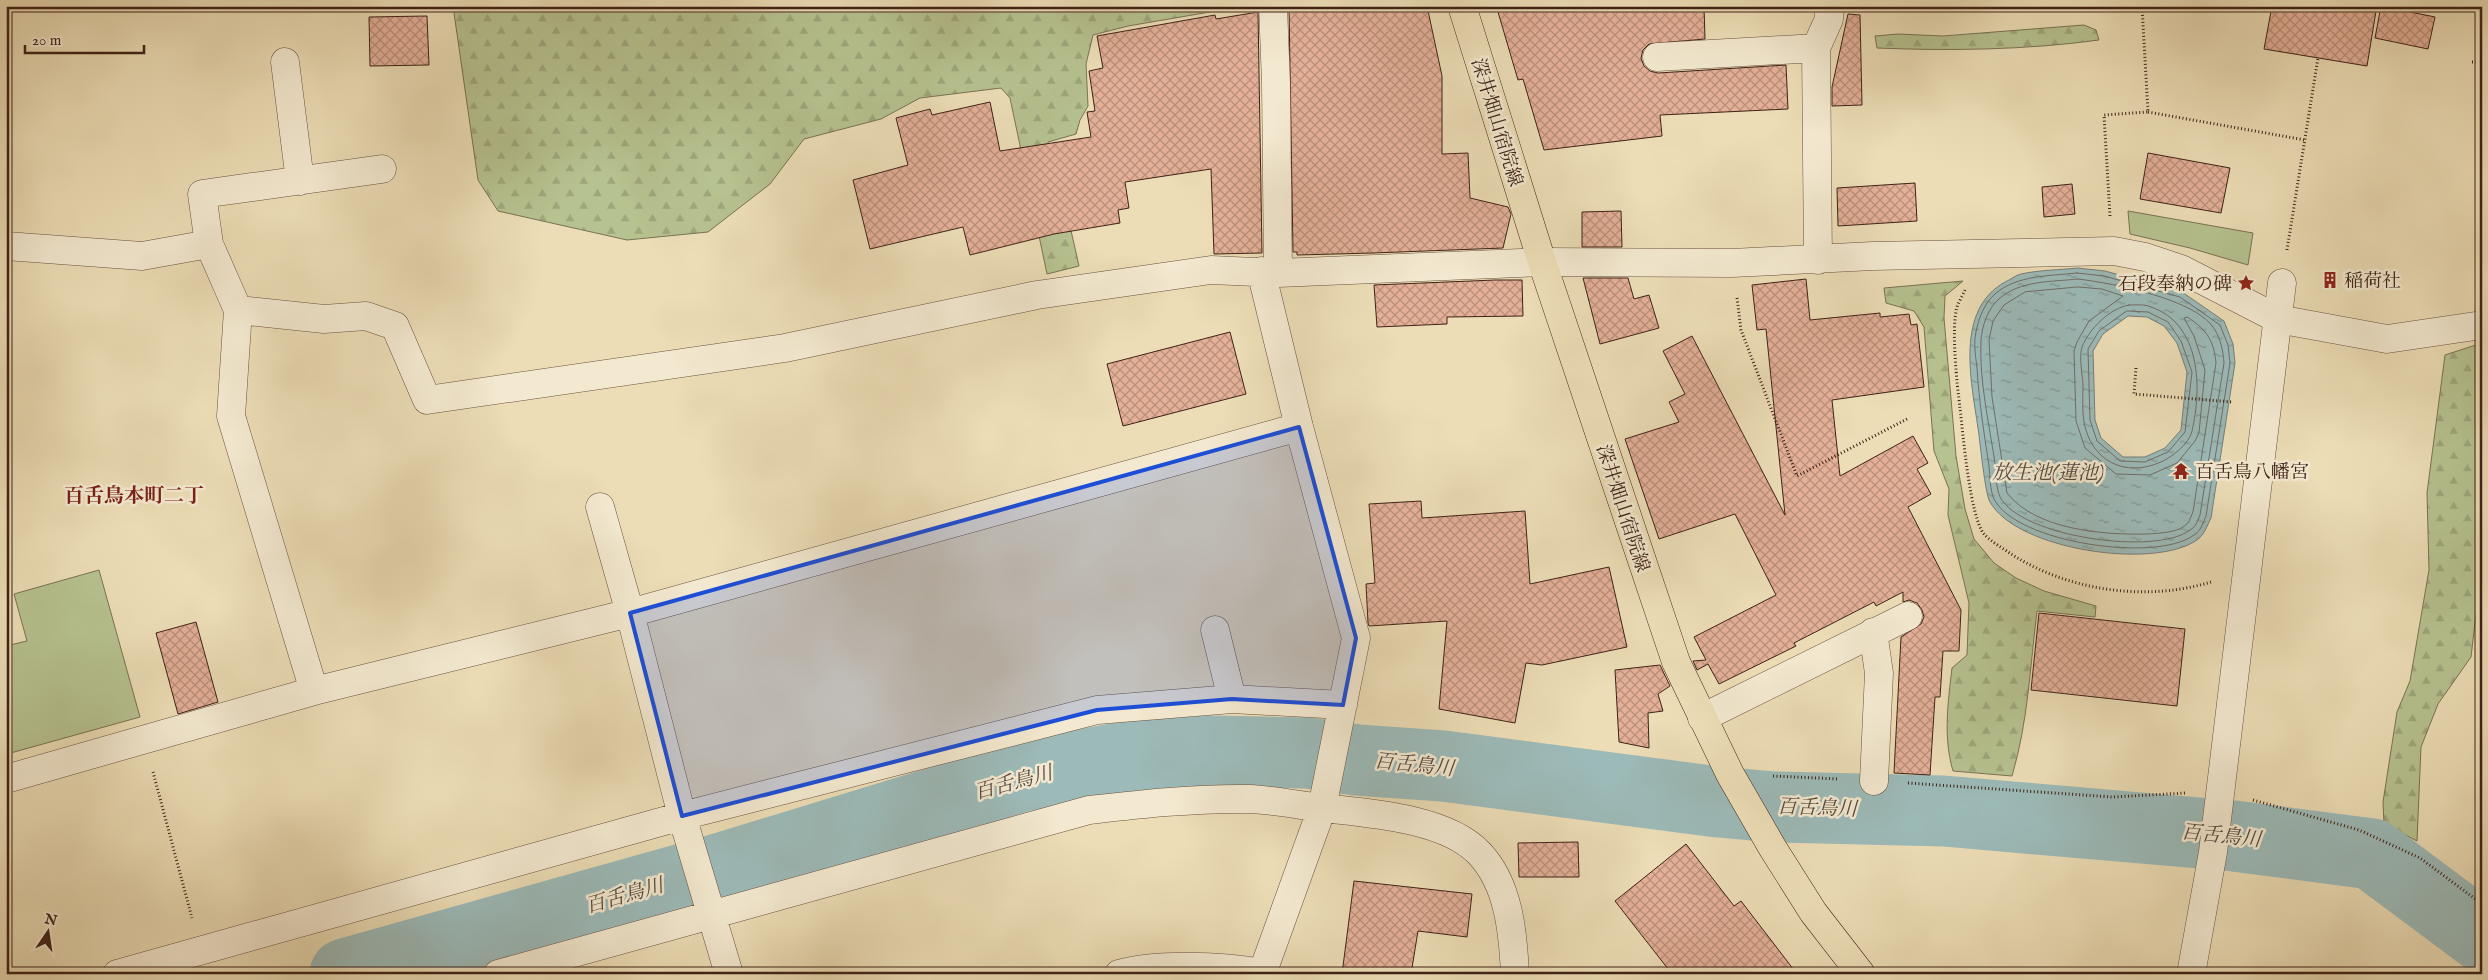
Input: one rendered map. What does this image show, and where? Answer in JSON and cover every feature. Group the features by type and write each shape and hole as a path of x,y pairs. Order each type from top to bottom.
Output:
{"main road":[{"name":"深井畑山宿院線","path":"1462,6 1542,262 1676,662 1732,777 1772,846 1813,912 1861,974"}],"street":[{"path":"1119,974 1135,969 1229,967 1262,973 1324,799 1356,638 1298,427 1270,272 1276,83 1273,6"},
{"path":"1818,260 1816,48 1829,20 1829,6"},
{"path":"1656,57 1816,48"},
{"path":"285,62 300,181"},
{"path":"314,691 232,416 238,310 209,244 202,194 382,169"},
{"path":"6,246 142,256 209,244"},
{"path":"238,310 324,319 366,316 395,326 427,400 785,348 1037,295 1211,270 1270,272 1542,262 1732,263 1873,256 2114,251 2145,257 2181,268 2278,319 2387,339 2482,325"},
{"path":"2191,974 2213,852 2282,283"},
{"path":"6,779 314,691 630,613 1298,427"},
{"path":"600,507 630,613 685,826 729,974"},
{"path":"1702,718 1908,616"},
{"path":"1215,630 1232,699"},
{"path":"1873,632 1879,673 1874,781"},
{"path":"117,974 201,950 685,826 1097,710 1232,699 1342,712"},
{"path":"498,974 709,906 1089,810 1163,801 1324,799 1372,814 1439,830 1463,841 1479,853 1492,871 1504,897 1514,944 1515,974"}],"path":[{"path":"2142,6 2148,112"},
{"path":"2290,228 2318,58"},
{"path":"2472,62 2482,62"},
{"path":"2110,223 2104,115 2148,112 2305,140"},
{"path":"1992,253 1966,287 1957,308 1956,354 1965,451 1974,505 1983,533 2000,547 2037,568 2098,588 2127,591 2162,591 2205,584 2247,570"},
{"path":"1732,263 1741,330 1797,476 1909,418"},
{"path":"2136,368 2134,394 2233,402"},
{"path":"142,741 152,767 201,950"},
{"path":"1732,777 1874,781 2112,797 2219,798 2359,830 2420,858 2482,904"}],"highlighted area":[{"path":"1299,427 1356,638 1343,705 1232,699 1097,710 682,816 630,613"}],"green space":[{"path":"453,6 1245,6 1128,26 1093,35 1086,64 1088,106 1080,120 1076,134 1048,142 1055,197 1070,226 1079,266 1047,274 1010,98 1001,88 920,98 881,119 804,139 770,184 708,232 627,240 498,211 478,180"},
{"path":"2084,25 2096,30 2099,40 2016,48 1905,49 1877,48 1875,36 1898,34 1943,36"},
{"path":"2128,211 2253,233 2248,265 2190,248 2130,234"},
{"path":"1963,281 1945,296 1944,318 1956,456 1965,509 1974,539 1994,563 2016,578 2044,591 2096,606 2095,617 2037,611 2022,735 2012,776 1953,771 1947,733 1949,694 1952,668 1967,655 1969,603 1948,515 1949,489 1934,451 1924,327 1914,311 1886,303 1884,288"},
{"path":"2482,343 2482,588 2478,597 2471,657 2438,704 2421,747 2417,841 2384,824 2383,802 2397,712 2410,681 2429,570 2427,493 2445,355"},
{"path":"99,570 140,717 7,754 6,646 27,641 14,594"}],"water":[{"name":"放生池(蓮池)","path":"2078,268 2105,271 2182,292 2224,321 2233,344 2235,363 2211,518 2197,540 2177,549 2150,553 2120,554 2056,543 2028,532 2005,519 1988,497 1970,368 1973,328 1979,310 1989,294 2017,275","holes":["2128,316 2147,317 2164,326 2177,343 2187,372 2181,430 2165,448 2145,457 2123,457 2101,438 2095,420 2093,351 2103,334"]}],"building":[{"path":"1427,6 1442,76 1442,154 1468,153 1470,198 1508,207 1511,214 1503,248 1297,255 1297,252 1293,252 1289,7"},
{"path":"1517,6 1704,6 1705,39 1649,44 1643,50 1641,58 1644,66 1650,71 1658,73 1786,65 1788,109 1660,115 1662,136 1544,150 1523,79 1518,80 1498,12"},
{"path":"2272,6 2349,6 2376,11 2367,66 2264,49"},
{"path":"2381,6 2435,17 2428,49 2375,38"},
{"path":"1258,12 1262,253 1214,254 1211,169 1125,182 1129,208 1118,210 1120,223 1054,234 970,255 963,227 870,249 853,180 908,165 896,118 930,109 932,115 990,102 1000,151 1091,137 1087,112 1095,111 1089,71 1103,68 1097,36 1215,15 1216,19"},
{"path":"1848,14 1860,15 1862,105 1832,106 1832,87"},
{"path":"427,16 429,65 370,66 369,17"},
{"path":"2148,153 2230,168 2221,213 2140,199"},
{"path":"1915,183 1917,221 1838,226 1837,188"},
{"path":"2072,184 2075,214 2044,217 2042,187"},
{"path":"1621,211 1622,247 1582,247 1582,212"},
{"path":"1583,278 1628,278 1634,299 1649,295 1659,328 1600,344"},
{"path":"1806,279 1810,320 1880,313 1880,317 1909,314 1911,325 1917,324 1924,387 1832,400 1840,476 1913,436 1928,463 1917,469 1931,494 1908,507 1961,610 1959,651 1943,651 1940,697 1935,697 1930,775 1894,773 1901,637 1921,624 1924,617 1917,603 1909,600 1903,602 1903,592 1876,606 1874,602 1794,643 1796,646 1719,684 1708,664 1697,670 1693,661 1706,660 1694,637 1776,595 1735,514 1659,539 1625,439 1679,422 1669,402 1685,394 1663,351 1692,336 1785,515 1766,329 1757,330 1752,285"},
{"path":"1522,280 1523,316 1447,317 1447,324 1377,327 1374,285"},
{"path":"1230,332 1246,394 1123,426 1107,364"},
{"path":"1421,501 1422,518 1525,511 1530,584 1609,567 1627,647 1542,665 1526,663 1515,723 1439,709 1447,621 1369,626 1368,623 1366,584 1375,583 1369,504"},
{"path":"2039,613 2185,629 2177,706 2031,690"},
{"path":"196,622 218,702 178,714 156,633"},
{"path":"1660,665 1670,686 1658,694 1663,711 1648,713 1649,748 1619,742 1615,670"},
{"path":"1578,842 1579,877 1519,877 1518,843"},
{"path":"1686,844 1734,906 1741,901 1797,974 1672,974 1615,901"},
{"path":"1354,881 1472,894 1467,937 1418,931 1411,974 1342,974"}],"waterway":[{"name":"百舌鳥川","path":"345,974 719,869 1023,776 1135,755 1211,751 1308,753 1357,760 1443,766 1718,802 1775,807 1944,811 2234,836 2372,854 2482,936"}],"place":[{"name":"稲荷社","path":"2330,280"},
{"name":"石段奉納の碑","path":"2246,283"},
{"name":"百舌鳥八幡宮","path":"2181,471"}],"district":[{"name":"百舌鳥本町二丁","path":"134,495"}]}
